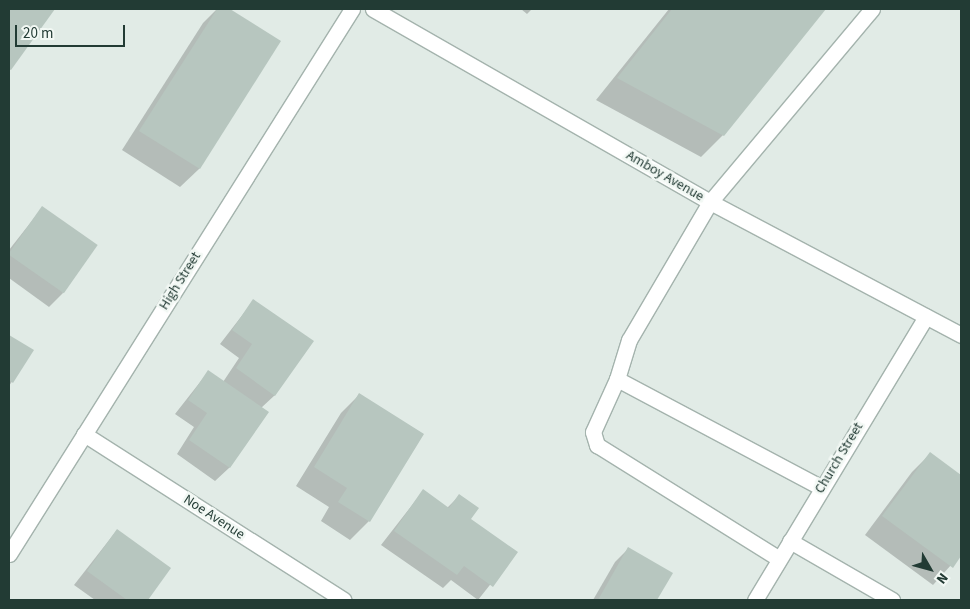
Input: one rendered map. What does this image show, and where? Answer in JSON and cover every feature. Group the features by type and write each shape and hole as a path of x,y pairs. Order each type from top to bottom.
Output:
{"street":[{"name":"High Street","path":"9,554 352,9"},
{"name":"Amboy Avenue","path":"373,9 710,202 954,332"},
{"path":"778,558 597,445 593,432 617,379 629,340 710,202 872,9"},
{"name":"Church Street","path":"755,600 820,488 926,317"},
{"path":"954,332 961,344"},
{"path":"617,379 820,488"},
{"name":"Noe Avenue","path":"84,434 344,600"},
{"path":"790,541 892,600"}],"building":[{"path":"9,9 55,9 11,70 9,69"},
{"path":"217,9 230,9 281,41 200,169 139,131"},
{"path":"672,9 826,9 724,136 617,78"},
{"path":"42,206 98,245 64,293 9,255"},
{"path":"253,299 314,341 275,396 236,368 252,344 232,330"},
{"path":"9,335 34,350 13,383 9,380"},
{"path":"208,370 269,412 230,468 189,440 207,413 188,400"},
{"path":"359,393 424,434 370,522 338,502 347,488 314,467"},
{"path":"930,452 961,475 961,556 953,568 882,516"},
{"path":"423,489 449,508 459,494 479,508 471,519 518,552 493,587 464,566 457,575 394,531"},
{"path":"117,529 171,568 148,600 127,600 87,571"},
{"path":"628,547 673,573 657,600 598,600"}]}
